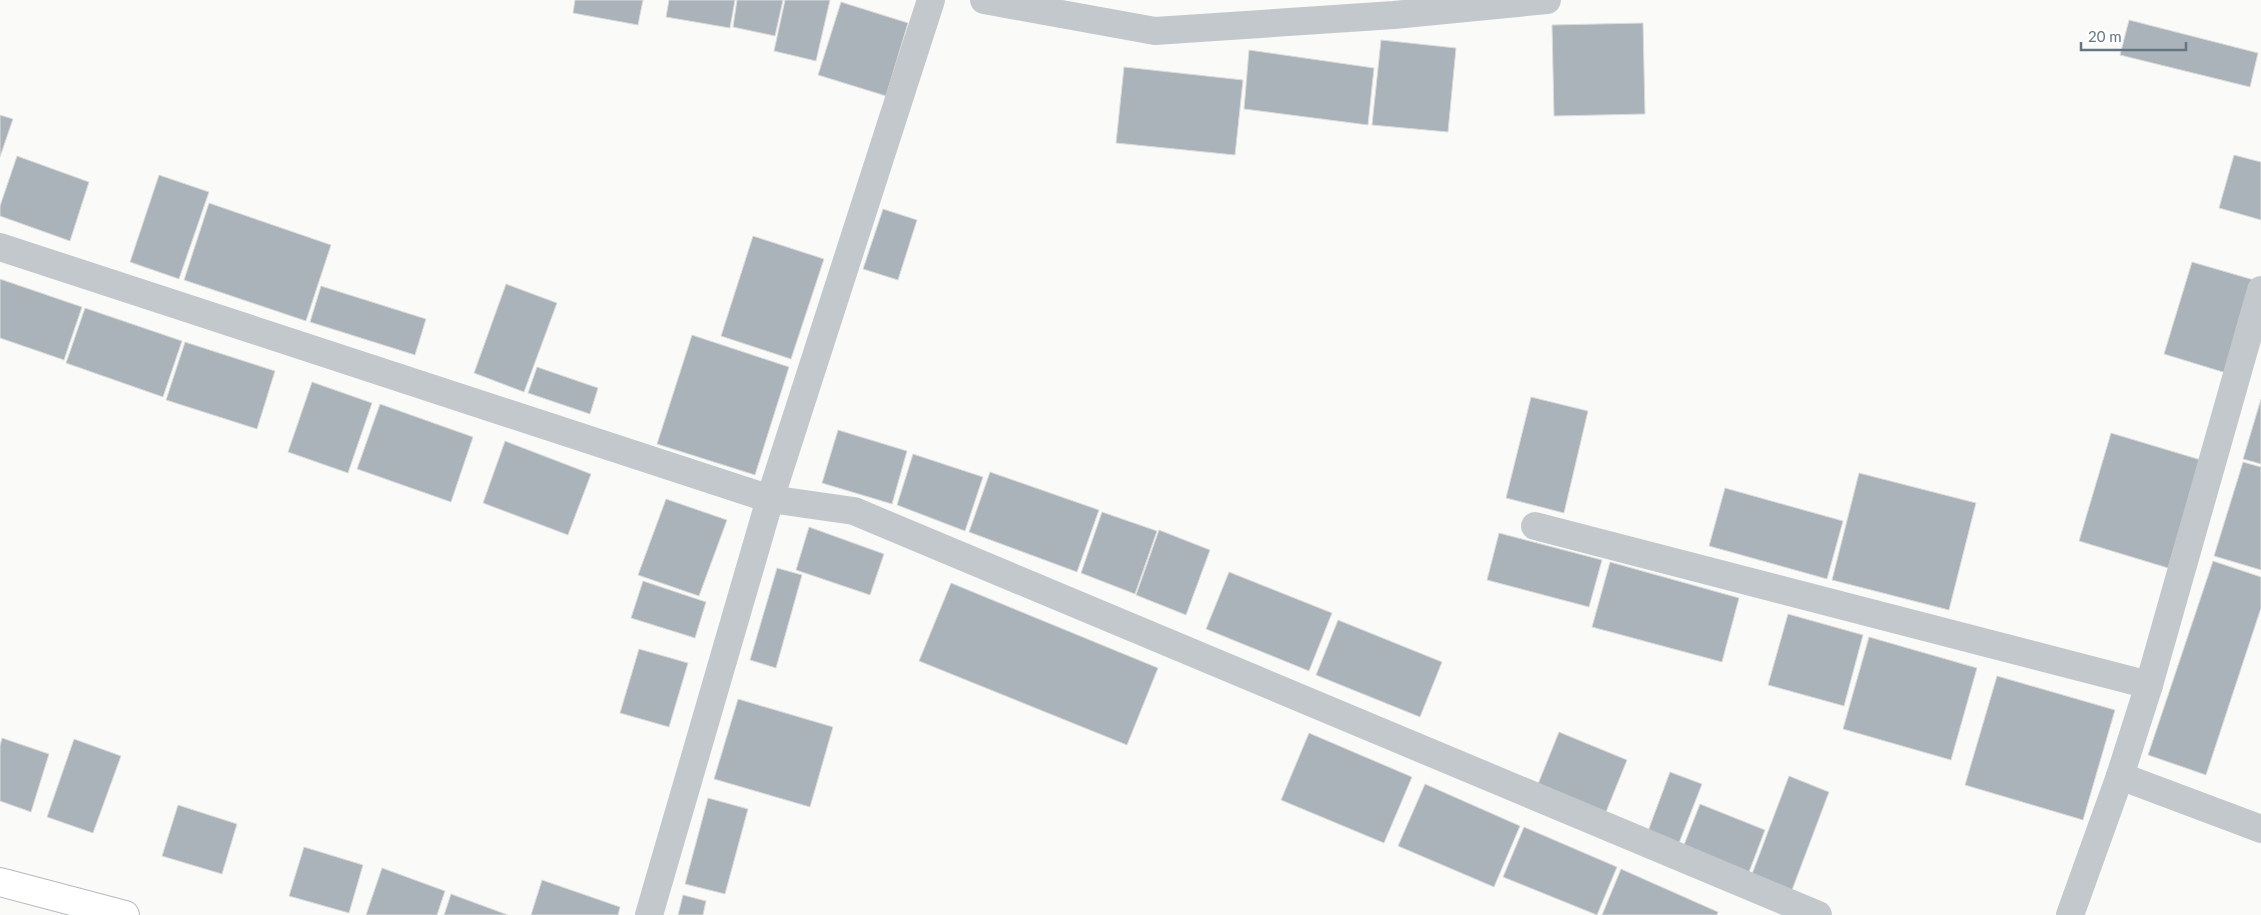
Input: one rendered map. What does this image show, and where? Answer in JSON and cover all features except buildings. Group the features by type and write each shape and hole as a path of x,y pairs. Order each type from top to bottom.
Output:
{"main road":[{"path":"0,882 125,915"}],"street":[{"path":"649,915 770,499 931,0"},
{"path":"984,0 1155,31 1394,15 1547,0"},
{"path":"0,247 770,499 854,511 1818,915"},
{"path":"2070,915 2120,776 2149,685 2261,290"},
{"path":"1536,526 2149,685"},
{"path":"2120,776 2261,829"}]}
